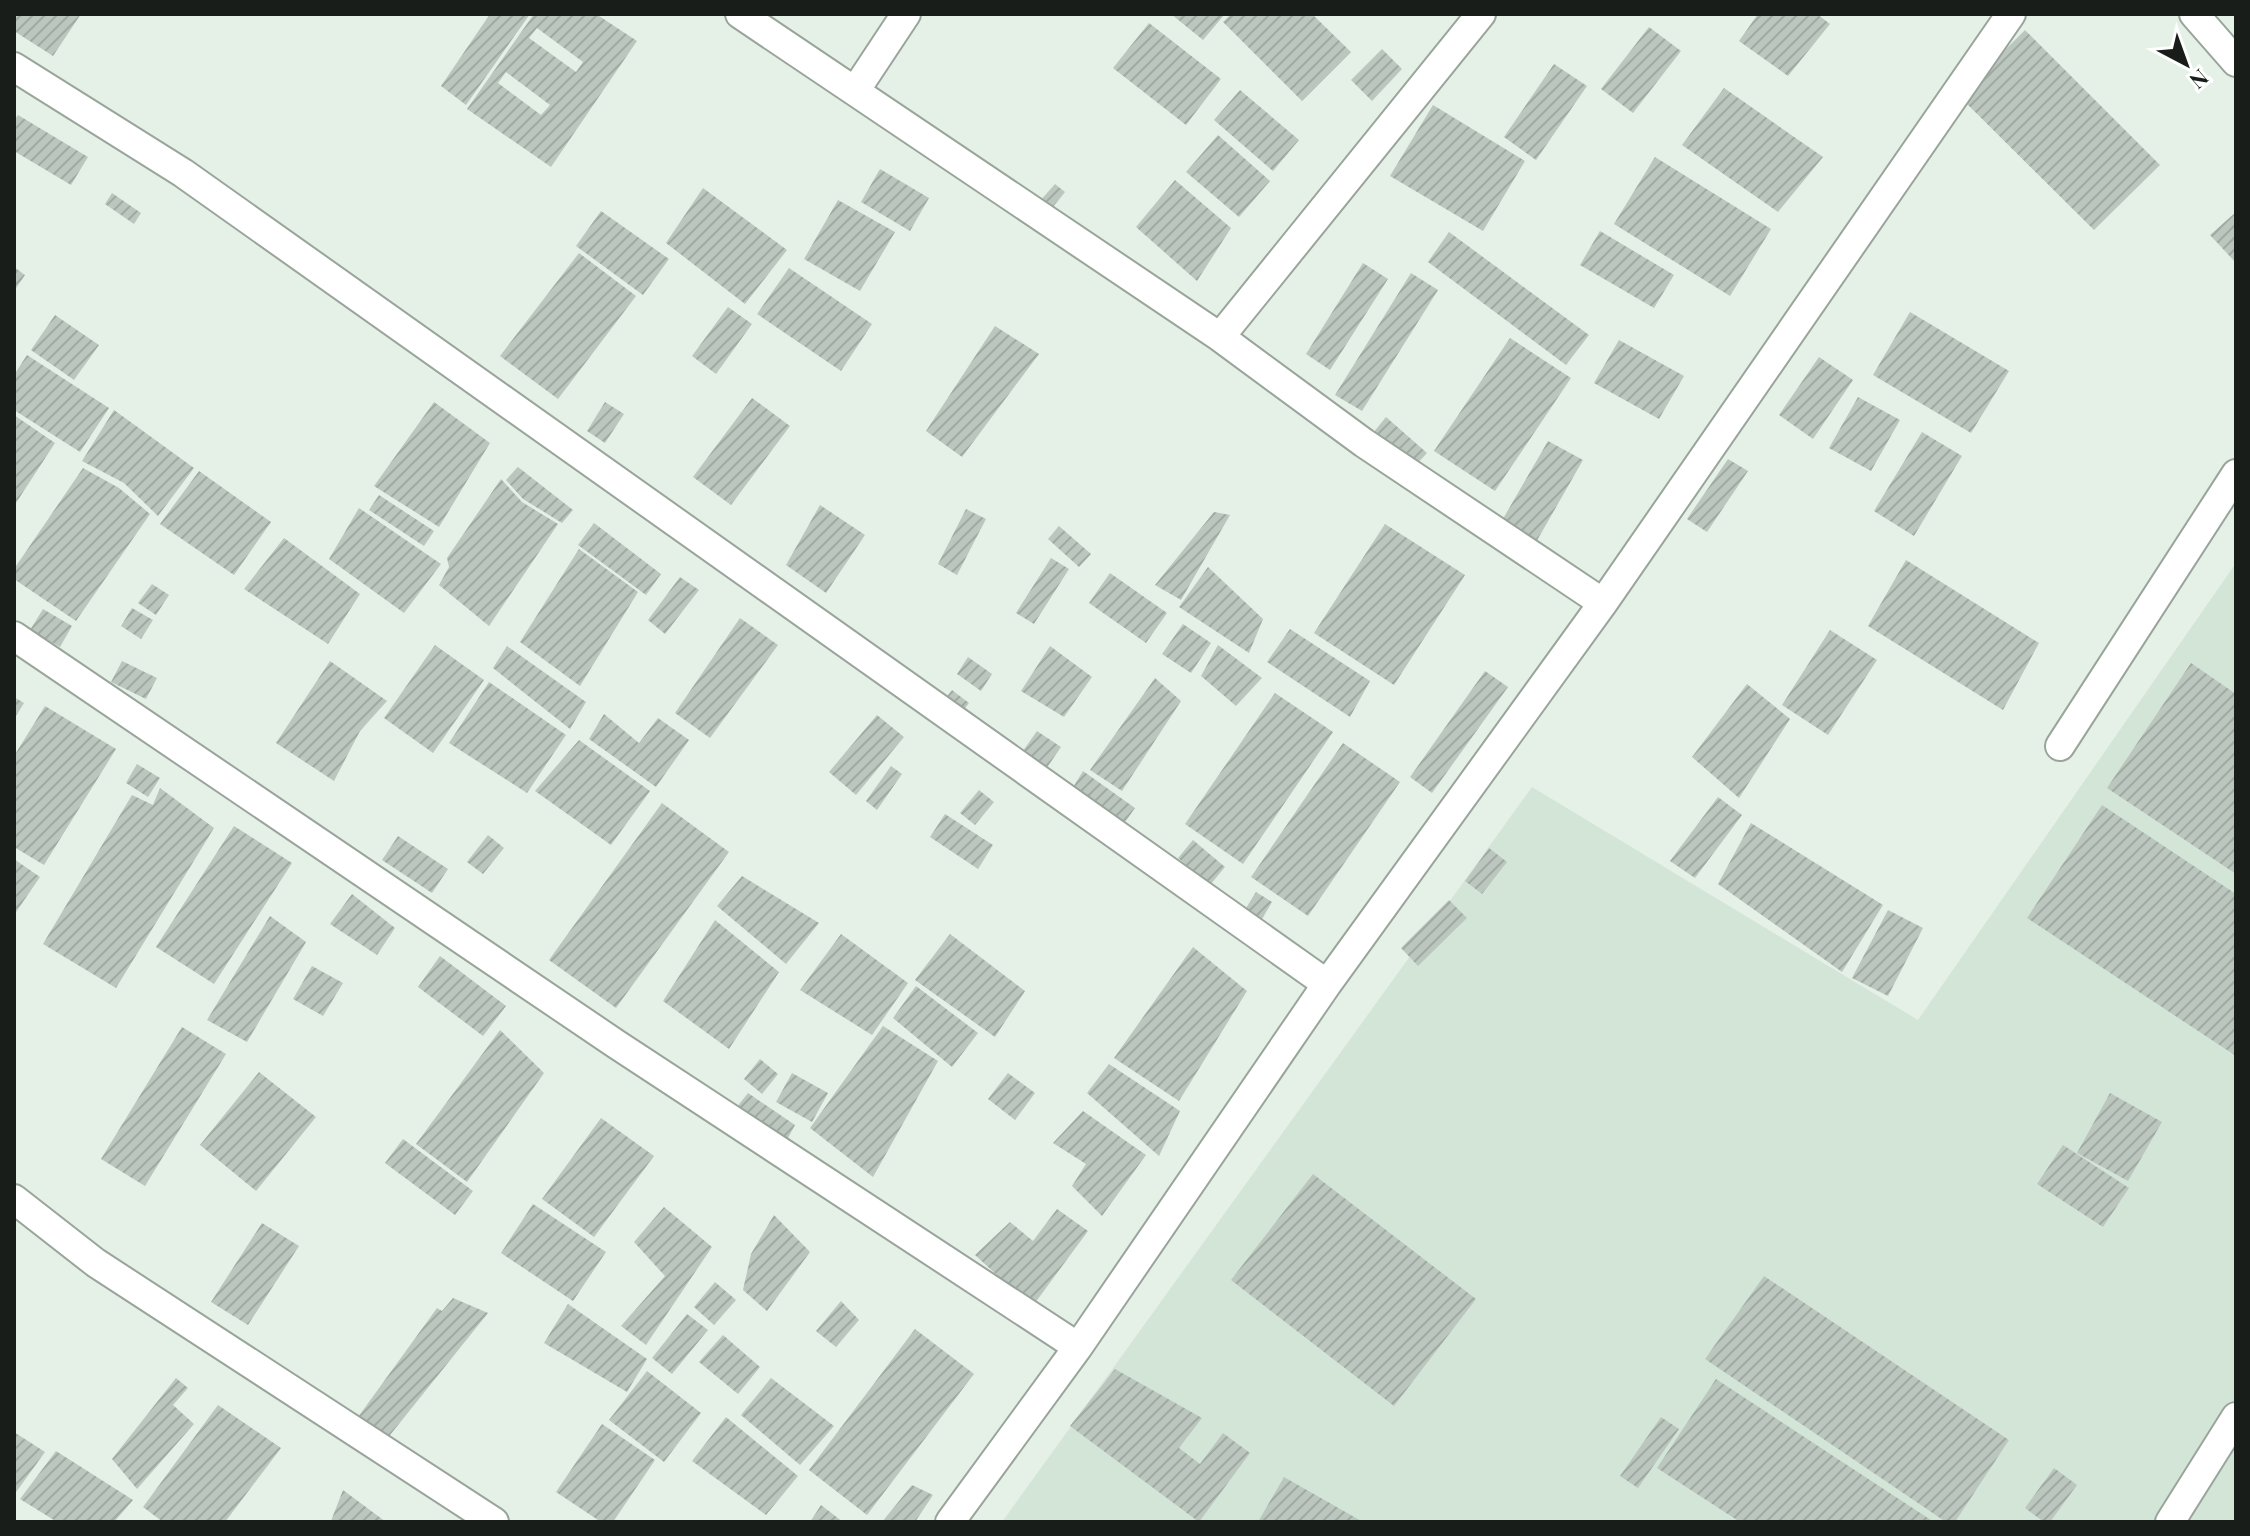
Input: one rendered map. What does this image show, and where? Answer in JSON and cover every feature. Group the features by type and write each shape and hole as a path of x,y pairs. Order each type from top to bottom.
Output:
{"street":[{"path":"740,14 1220,337 1364,443 1603,603"},
{"path":"855,91 906,14"},
{"path":"1220,337 1481,14"},
{"path":"950,1522 1078,1347 1327,984 1603,603 2011,14"},
{"path":"2194,14 2236,62"},
{"path":"14,67 183,173 1327,984"},
{"path":"2060,746 2236,474"},
{"path":"14,636 616,1044 1078,1347"},
{"path":"14,1199 96,1263 494,1522"},
{"path":"2170,1522 2236,1417"}],"shaded area":[{"path":"2236,563 2236,1522 1002,1522 1532,787 1918,1020"}],"building":[{"path":"14,14 81,14 53,56 14,31"},
{"path":"490,14 530,14 466,105 441,86"},
{"path":"534,14 596,14 637,41 551,167 467,109","holes":["537,28 583,62 576,72 529,38","506,72 550,105 541,115 498,83"]},
{"path":"1171,14 1225,14 1203,40"},
{"path":"1231,14 1312,14 1351,52 1302,101 1223,22"},
{"path":"1758,14 1817,14 1830,24 1788,76 1739,41"},
{"path":"1149,23 1221,79 1186,125 1113,68"},
{"path":"1649,27 1681,51 1633,113 1601,89"},
{"path":"2025,30 2160,165 2094,230 1959,96"},
{"path":"1382,49 1402,69 1372,101 1351,80"},
{"path":"1554,64 1587,86 1536,160 1504,137"},
{"path":"1724,88 1823,157 1778,212 1682,145"},
{"path":"1240,90 1299,140 1273,171 1214,120"},
{"path":"1433,105 1525,161 1483,231 1390,176"},
{"path":"18,115 88,157 71,185 14,151 14,121"},
{"path":"1218,135 1270,181 1239,217 1186,172"},
{"path":"1655,157 1771,229 1730,296 1614,224"},
{"path":"880,169 929,198 910,231 861,202"},
{"path":"1175,180 1231,228 1197,281 1136,227"},
{"path":"1055,184 1065,192 1049,212 1039,202"},
{"path":"703,188 787,250 745,304 666,243"},
{"path":"112,193 141,213 134,224 105,204"},
{"path":"838,200 895,232 860,291 804,259"},
{"path":"601,211 669,259 643,295 576,246"},
{"path":"2236,212 2236,263 2210,235"},
{"path":"1600,231 1674,275 1654,308 1580,265"},
{"path":"1449,232 1589,335 1566,365 1428,262"},
{"path":"579,253 636,296 558,399 500,356"},
{"path":"1363,263 1388,279 1330,370 1306,354"},
{"path":"14,267 25,275 14,291"},
{"path":"789,268 872,324 841,371 757,314"},
{"path":"1411,273 1438,290 1362,411 1335,395"},
{"path":"728,307 752,324 716,374 692,356"},
{"path":"1910,312 2009,371 1971,433 1873,375"},
{"path":"55,315 99,345 74,380 31,350"},
{"path":"995,326 1039,354 962,457 926,431"},
{"path":"1510,338 1571,378 1495,491 1434,451"},
{"path":"1619,340 1684,376 1659,419 1594,383"},
{"path":"27,355 109,408 80,452 14,410 14,375"},
{"path":"1819,357 1853,380 1813,439 1779,415"},
{"path":"1858,397 1900,420 1871,471 1829,448"},
{"path":"752,398 790,426 731,505 693,477"},
{"path":"434,402 490,443 439,527 374,486"},
{"path":"605,402 624,414 605,443 587,431"},
{"path":"114,410 194,468 158,516 124,483 82,461"},
{"path":"14,415 55,443 14,506"},
{"path":"1386,417 1427,453 1414,467 1373,433"},
{"path":"1922,432 1962,456 1914,536 1874,511"},
{"path":"1548,441 1583,460 1535,544 1500,524"},
{"path":"1728,459 1748,471 1707,532 1687,519"},
{"path":"518,467 573,510 562,523 523,499 506,480"},
{"path":"83,468 119,488 150,514 76,621 14,579 14,569"},
{"path":"199,471 271,522 234,575 160,524"},
{"path":"501,479 522,502 558,524 489,626 439,585 449,567 447,558"},
{"path":"379,495 434,531 424,546 369,510"},
{"path":"820,505 865,535 826,593 786,565"},
{"path":"359,508 441,564 404,613 329,559"},
{"path":"966,509 986,519 957,575 938,564"},
{"path":"1214,512 1230,515 1181,600 1155,585"},
{"path":"594,523 661,574 646,595 578,545"},
{"path":"1385,524 1465,575 1394,685 1314,633"},
{"path":"1059,526 1091,554 1079,567 1048,539"},
{"path":"284,538 360,594 328,644 244,589"},
{"path":"579,549 638,592 580,686 520,642"},
{"path":"1051,558 1069,569 1034,624 1016,613"},
{"path":"1906,560 2039,643 2003,710 1868,626"},
{"path":"1208,567 1263,619 1249,653 1179,607"},
{"path":"1110,573 1167,613 1146,643 1089,603"},
{"path":"680,577 699,590 665,634 648,620"},
{"path":"152,584 169,595 156,615 138,603"},
{"path":"132,608 153,620 141,639 121,626"},
{"path":"43,609 72,626 60,647 30,630"},
{"path":"740,618 778,645 710,738 675,713"},
{"path":"1183,624 1211,643 1191,673 1162,654"},
{"path":"1290,629 1370,681 1350,717 1267,662"},
{"path":"1830,630 1877,660 1828,735 1782,705"},
{"path":"435,645 484,680 433,753 384,718"},
{"path":"1218,645 1262,678 1236,706 1201,676"},
{"path":"507,646 586,702 570,729 493,668"},
{"path":"1050,646 1092,677 1064,717 1021,691"},
{"path":"968,657 992,674 981,691 957,674"},
{"path":"122,661 157,678 146,699 111,682"},
{"path":"330,661 387,701 360,731 334,781 276,743"},
{"path":"2191,663 2236,694 2236,874 2107,788"},
{"path":"1485,671 1508,687 1432,793 1410,777"},
{"path":"1155,678 1181,701 1122,791 1090,770"},
{"path":"489,682 566,735 527,793 449,743"},
{"path":"1747,684 1790,719 1739,798 1692,757"},
{"path":"952,690 969,703 958,718 941,704"},
{"path":"1275,693 1333,732 1243,864 1185,824"},
{"path":"14,697 24,703 14,719"},
{"path":"45,706 116,749 44,865 14,847 14,756"},
{"path":"604,714 639,743 658,718 689,740 656,787 589,739"},
{"path":"877,715 904,737 856,795 829,772"},
{"path":"1037,731 1061,747 1042,775 1018,758"},
{"path":"579,740 650,791 611,845 535,791"},
{"path":"1343,743 1400,782 1308,916 1251,877"},
{"path":"137,764 160,778 148,797 126,783"},
{"path":"891,766 902,774 877,810 866,801"},
{"path":"1083,771 1135,808 1123,825 1072,789"},
{"path":"160,788 214,828 116,988 43,944 132,795 153,805"},
{"path":"979,790 994,802 975,825 960,813"},
{"path":"1718,797 1742,815 1695,878 1670,861"},
{"path":"662,803 729,852 616,1008 549,960"},
{"path":"2102,805 2236,894 2236,1056 2027,918"},
{"path":"945,814 993,845 978,869 930,837"},
{"path":"1751,823 1883,905 1842,972 1718,884"},
{"path":"234,826 292,863 214,984 156,947"},
{"path":"488,835 504,848 483,874 467,862"},
{"path":"398,836 448,869 432,893 382,860"},
{"path":"1193,840 1225,867 1210,885 1178,858"},
{"path":"1489,848 1507,862 1482,894 1465,881"},
{"path":"14,859 40,877 14,915"},
{"path":"742,876 819,923 786,964 717,906"},
{"path":"1256,892 1272,902 1258,926 1241,916"},
{"path":"352,894 395,928 377,955 330,924"},
{"path":"1449,900 1467,918 1418,966 1401,948"},
{"path":"1888,910 1923,928 1888,996 1852,978"},
{"path":"270,916 306,942 247,1042 207,1020"},
{"path":"715,920 779,972 729,1049 663,1001"},
{"path":"841,934 908,983 872,1035 800,990"},
{"path":"950,934 1025,991 995,1037 915,980"},
{"path":"1193,947 1247,991 1179,1101 1114,1058"},
{"path":"440,956 506,1006 483,1036 418,987"},
{"path":"312,966 343,983 323,1016 293,999"},
{"path":"916,986 978,1033 952,1067 893,1018"},
{"path":"883,1026 938,1061 873,1177 810,1128"},
{"path":"182,1027 226,1054 145,1186 101,1159"},
{"path":"500,1030 544,1073 467,1182 416,1144"},
{"path":"760,1059 778,1074 762,1094 744,1079"},
{"path":"1109,1064 1180,1111 1159,1156 1087,1093"},
{"path":"259,1072 316,1117 256,1191 200,1145"},
{"path":"792,1073 828,1093 812,1122 776,1102"},
{"path":"1008,1073 1035,1093 1015,1120 988,1099"},
{"path":"748,1093 795,1125 781,1151 729,1117"},
{"path":"2110,1093 2162,1122 2128,1181 2077,1153"},
{"path":"1083,1111 1146,1155 1102,1216 1072,1186 1086,1164 1053,1143"},
{"path":"601,1118 654,1156 594,1237 542,1199"},
{"path":"403,1139 473,1191 455,1215 385,1163"},
{"path":"2063,1145 2129,1188 2103,1227 2037,1184"},
{"path":"1313,1174 1476,1299 1394,1406 1231,1280"},
{"path":"533,1204 606,1252 573,1301 501,1253"},
{"path":"664,1207 712,1247 646,1345 621,1326 665,1276 634,1242"},
{"path":"1057,1209 1088,1231 1032,1307 975,1255 1010,1222 1033,1241"},
{"path":"774,1215 810,1252 767,1311 743,1290 751,1254"},
{"path":"262,1223 299,1246 248,1325 211,1302"},
{"path":"1764,1276 2009,1440 1955,1522 1946,1522 1705,1359"},
{"path":"715,1282 736,1300 714,1325 694,1307"},
{"path":"453,1298 488,1313 382,1445 353,1424 437,1308 442,1311"},
{"path":"841,1301 859,1320 836,1347 816,1331"},
{"path":"568,1304 647,1359 627,1392 544,1343"},
{"path":"687,1314 708,1330 672,1374 652,1358"},
{"path":"915,1329 974,1374 867,1515 809,1470"},
{"path":"723,1335 760,1367 738,1394 699,1362"},
{"path":"1115,1369 1202,1418 1179,1448 1200,1464 1223,1433 1250,1453 1199,1522 1070,1426"},
{"path":"647,1371 701,1413 664,1462 609,1420"},
{"path":"176,1378 188,1388 173,1405 194,1424 137,1489 112,1459"},
{"path":"771,1378 834,1426 800,1465 741,1415"},
{"path":"1716,1379 1934,1522 1740,1522 1657,1468"},
{"path":"218,1405 281,1448 225,1522 163,1522 143,1507"},
{"path":"726,1417 798,1476 766,1515 692,1461"},
{"path":"1661,1417 1679,1429 1638,1488 1620,1476"},
{"path":"602,1424 655,1460 613,1522 601,1522 556,1492"},
{"path":"14,1432 45,1452 14,1495"},
{"path":"56,1451 133,1500 114,1522 57,1522 20,1499"},
{"path":"2054,1468 2077,1485 2050,1522 2044,1522 2025,1508"},
{"path":"1284,1477 1363,1522 1258,1522"},
{"path":"912,1485 933,1495 915,1522 882,1522"},
{"path":"343,1490 386,1522 331,1521"},
{"path":"821,1505 843,1522 810,1522"}]}
